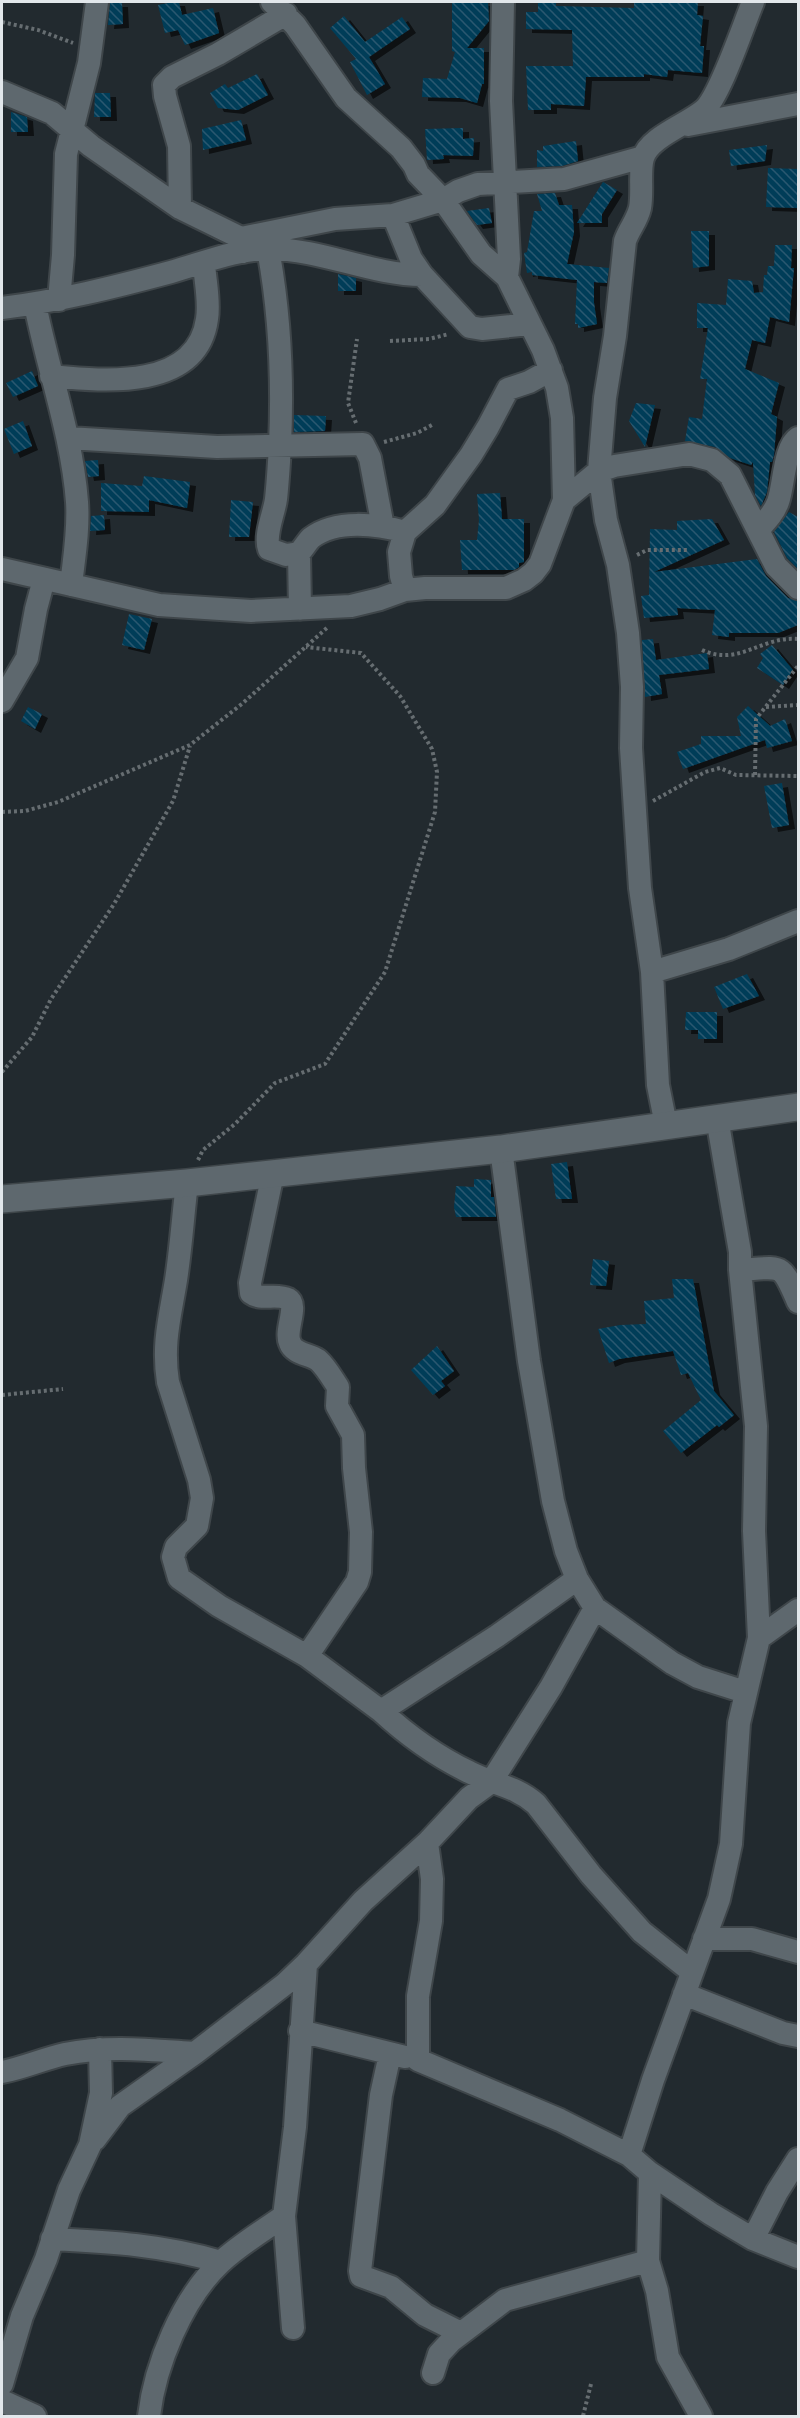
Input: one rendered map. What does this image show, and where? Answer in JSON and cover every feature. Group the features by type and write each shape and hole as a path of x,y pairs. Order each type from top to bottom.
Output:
{"street":[{"path":"59,300 63,255 66,154 91,50 97,2"},
{"path":"503,2 501,101 509,248 507,278"},
{"path":"2,308 59,300 204,263 242,245 335,219 393,215 443,200 468,187 564,179 643,157 658,139 680,127 712,103 749,3"},
{"path":"2,569 159,605 250,611 351,606 405,590 446,587 506,588 524,580 540,564 564,500 562,418 551,370 530,324 507,278 481,254 443,200 418,174 401,148 346,98 279,8 218,54 172,77 164,86 179,146 180,208"},
{"path":"2,92 52,112 91,146 180,208 242,245 308,251 401,273 422,275"},
{"path":"680,127 798,104"},
{"path":"643,157 642,195 638,219 628,232 625,241 615,336 604,398 599,471 606,520 618,565 630,655 634,811 640,888 652,972 658,1085 666,1125"},
{"path":"393,215 411,259 422,275 470,327 530,324"},
{"path":"268,249 277,296 280,334 280,446 276,499 268,544 274,552 286,555 299,553"},
{"path":"51,376 92,380 130,379 156,374 183,361 196,346 206,326 208,316 204,263"},
{"path":"35,304 68,438 77,502 77,530 71,585"},
{"path":"405,590 399,552 405,532 435,505 489,427 508,389 529,382 551,370"},
{"path":"68,438 217,447 363,444 369,458 383,527"},
{"path":"759,530 772,514 781,491 792,446 798,438"},
{"path":"564,500 599,471 614,466 659,460 682,454 703,456 730,475 776,566 798,588"},
{"path":"300,609 299,553 311,538 347,526 383,527 405,532"},
{"path":"2,701 27,658 44,579"},
{"path":"652,972 729,949 798,921"},
{"path":"2,1199 187,1183 501,1149 798,1107"},
{"path":"629,2155 719,1899 731,1844 736,1758 745,1692 755,1661 759,1638 754,1531 756,1426 740,1252 717,1118"},
{"path":"501,1149 529,1361 553,1501 566,1551 577,1579 596,1608 672,1663 698,1677 745,1692"},
{"path":"273,1173 250,1283 251,1293 260,1297 288,1299 292,1303 288,1333 290,1345 296,1351 317,1360 338,1387 337,1406 353,1436 361,1532 361,1560 357,1582 307,1656"},
{"path":"187,1183 176,1280 165,1342 165,1366 199,1480 202,1498 197,1526 176,1547 173,1557 178,1578 219,1606 307,1656 422,1745 468,1772 513,1788 525,1795 536,1804 591,1875 642,1932 692,1972"},
{"path":"740,1270 771,1268 782,1270 798,1302"},
{"path":"381,1711 497,1636 577,1579"},
{"path":"2,2384 22,2316 69,2190 90,2145 120,2106 195,2053 285,1984 363,1901 427,1843 469,1798 491,1782 551,1688 596,1608"},
{"path":"759,1638 798,1610"},
{"path":"418,2061 418,1996 431,1921 432,1879 427,1843"},
{"path":"704,1939 752,1939 798,1952"},
{"path":"293,2328 284,2216 295,2127 306,1964"},
{"path":"684,1994 783,2033 798,2036"},
{"path":"300,2031 418,2061 560,2120 629,2155 650,2173 753,2239 798,2257"},
{"path":"2,2072 65,2054 100,2049 122,2048 195,2053"},
{"path":"90,2145 101,2093 100,2049"},
{"path":"390,2054 381,2096 361,2276 391,2287 425,2315 461,2333"},
{"path":"753,2239 777,2192 798,2159"},
{"path":"650,2173 648,2261 657,2291 668,2357 701,2416"},
{"path":"149,2416 156,2379 179,2324 200,2285 221,2262 284,2216"},
{"path":"52,2239 143,2244 189,2252 221,2262"},
{"path":"433,2373 439,2354 461,2333 505,2300 648,2261"},
{"path":"2,2401 35,2416"}],"path":[{"path":"2,22 38,30 91,50"},
{"path":"390,341 429,339 470,327"},
{"path":"357,339 348,404 363,444 395,440 417,434 432,424"},
{"path":"618,565 647,550 688,550"},
{"path":"2,812 25,811 58,802 190,745 234,711 351,606"},
{"path":"702,650 717,657 734,656 783,638 798,639"},
{"path":"187,1183 203,1150 235,1124 275,1083 325,1064 385,972 435,812 437,772 432,749 400,696 361,653 306,646"},
{"path":"755,775 756,719 798,666"},
{"path":"766,707 798,705"},
{"path":"2,1072 32,1037 51,999 114,904 173,801 190,745"},
{"path":"634,811 705,772 720,768 736,775 798,776"},
{"path":"2,1395 63,1389"},
{"path":"584,2416 591,2384"}],"building":[{"path":"179,2 182,15 213,8 219,33 185,45 178,30 165,33 158,5"},
{"path":"452,2 488,2 489,21 467,48 484,48 484,84 482,84 477,103 460,98 422,97 423,78 447,79 455,52 452,51"},
{"path":"538,2 556,2 556,6 634,8 634,2 698,2 697,15 703,16 700,46 704,46 702,73 668,70 667,77 644,74 644,77 586,77 584,106 551,104 551,110 528,110 526,66 573,66 572,30 526,29 526,12 538,12"},
{"path":"110,3 122,3 123,24 108,25"},
{"path":"344,16 365,42 402,17 410,29 369,57 385,84 367,95 350,62 356,59 330,28"},
{"path":"257,74 268,95 238,110 218,108 210,93 225,84 228,88"},
{"path":"95,93 110,93 111,117 94,117"},
{"path":"11,112 27,117 28,132 11,132"},
{"path":"241,120 246,140 203,150 202,129"},
{"path":"463,128 463,139 474,138 473,156 443,155 444,159 427,160 425,129"},
{"path":"576,141 578,161 562,166 537,167 537,150 543,151 543,146"},
{"path":"767,145 765,161 731,166 729,150"},
{"path":"768,168 798,169 798,208 766,207"},
{"path":"603,182 617,190 602,214 602,223 577,223"},
{"path":"555,193 559,205 572,205 574,232 567,264 609,268 607,283 594,282 597,324 578,328 578,324 575,324 577,280 527,273 524,253 527,252 534,211 542,211 537,194"},
{"path":"489,208 492,223 477,225 467,211"},
{"path":"691,231 709,231 709,266 693,268"},
{"path":"775,245 792,245 791,268 794,268 789,322 770,317 765,343 752,340 745,369 779,383 771,414 777,417 774,455 770,462 767,492 761,506 755,495 753,462 751,465 730,458 715,447 685,441 689,417 702,419 707,379 700,379 708,328 697,328 697,303 726,305 728,279 752,281 754,293 763,292 764,275 767,275 768,266 774,266"},
{"path":"338,274 356,278 356,291 338,291"},
{"path":"32,371 38,386 13,397 6,383"},
{"path":"636,403 655,405 645,447 629,421"},
{"path":"294,415 326,416 325,431 294,432"},
{"path":"23,421 32,446 14,454 4,429"},
{"path":"98,460 99,476 88,477 85,461"},
{"path":"144,476 190,482 187,508 149,500 149,512 101,511 101,483 142,486"},
{"path":"500,493 502,519 524,519 524,562 519,563 519,567 514,570 462,570 460,540 477,540 479,520 477,494"},
{"path":"231,500 253,502 249,537 229,537"},
{"path":"789,512 798,517 798,569 787,558 774,532"},
{"path":"104,515 105,530 90,531 91,516"},
{"path":"712,519 724,540 654,572 757,559 766,576 788,598 798,601 798,625 778,633 729,633 729,637 712,635 715,610 677,608 678,615 644,618 641,596 649,595 650,529 677,530 677,521"},
{"path":"129,614 152,619 144,650 122,645"},
{"path":"653,639 656,660 707,653 709,669 659,675 662,694 645,697 642,640"},
{"path":"772,645 793,670 783,685 757,668 763,658 760,654"},
{"path":"748,706 770,726 785,719 792,741 767,748 765,740 683,769 677,752 701,744 701,736 741,736 737,717"},
{"path":"28,707 42,714 35,729 21,721"},
{"path":"782,783 789,825 772,828 764,786"},
{"path":"747,974 759,996 723,1009 714,987"},
{"path":"686,1012 717,1012 717,1039 698,1039 698,1030 685,1030"},
{"path":"567,1162 572,1199 556,1199 551,1164"},
{"path":"474,1179 491,1180 491,1197 494,1197 496,1217 456,1217 454,1207 456,1186 474,1187"},
{"path":"593,1259 609,1261 606,1286 590,1285"},
{"path":"672,1279 693,1279 714,1391 734,1415 681,1453 663,1431 701,1400 688,1373 681,1375 673,1351 619,1359 609,1363 598,1329 646,1324 644,1301 674,1298"},
{"path":"437,1346 454,1371 441,1381 445,1386 433,1395 411,1370"}]}
